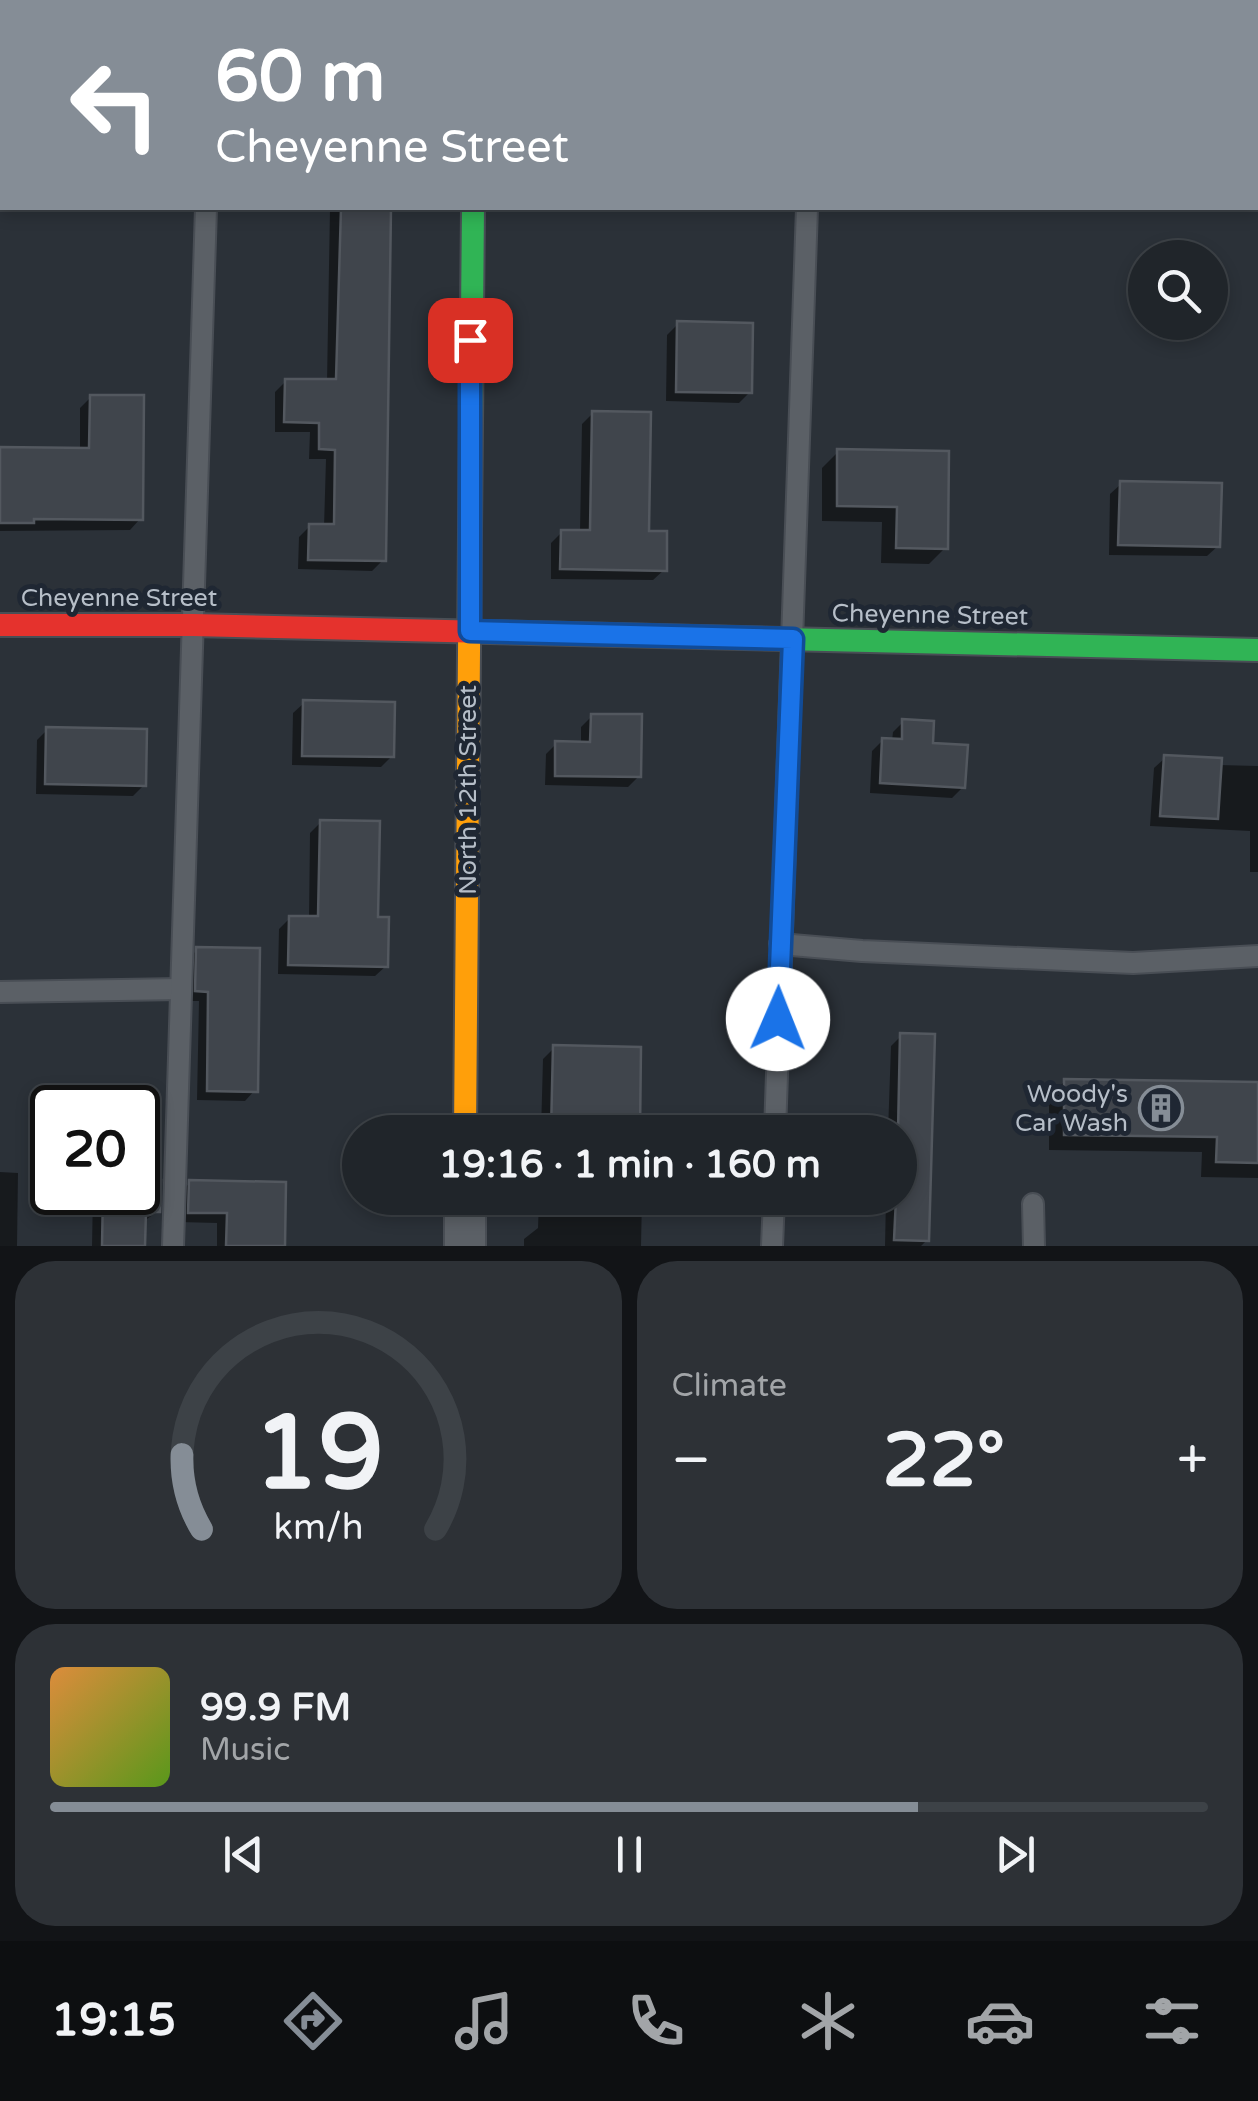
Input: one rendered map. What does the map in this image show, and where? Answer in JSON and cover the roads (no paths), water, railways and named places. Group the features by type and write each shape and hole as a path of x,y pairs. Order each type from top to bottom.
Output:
{"street":[{"name":"North 12th Street","path":"466,1115 473,210"},
{"name":"Cheyenne Street","path":"0,624 1258,650"},
{"path":"464,1246 465,1215"}],"lane":[{"path":"173,1246 206,210"},
{"path":"775,1115 808,210"},
{"path":"780,944 1133,963 1258,956"},
{"path":"0,992 180,989"},
{"path":"1033,1204 1034,1246"},
{"path":"772,1246 773,1215"}],"place":[{"name":"Woody's Car Wash","path":"1161,1108"}]}
